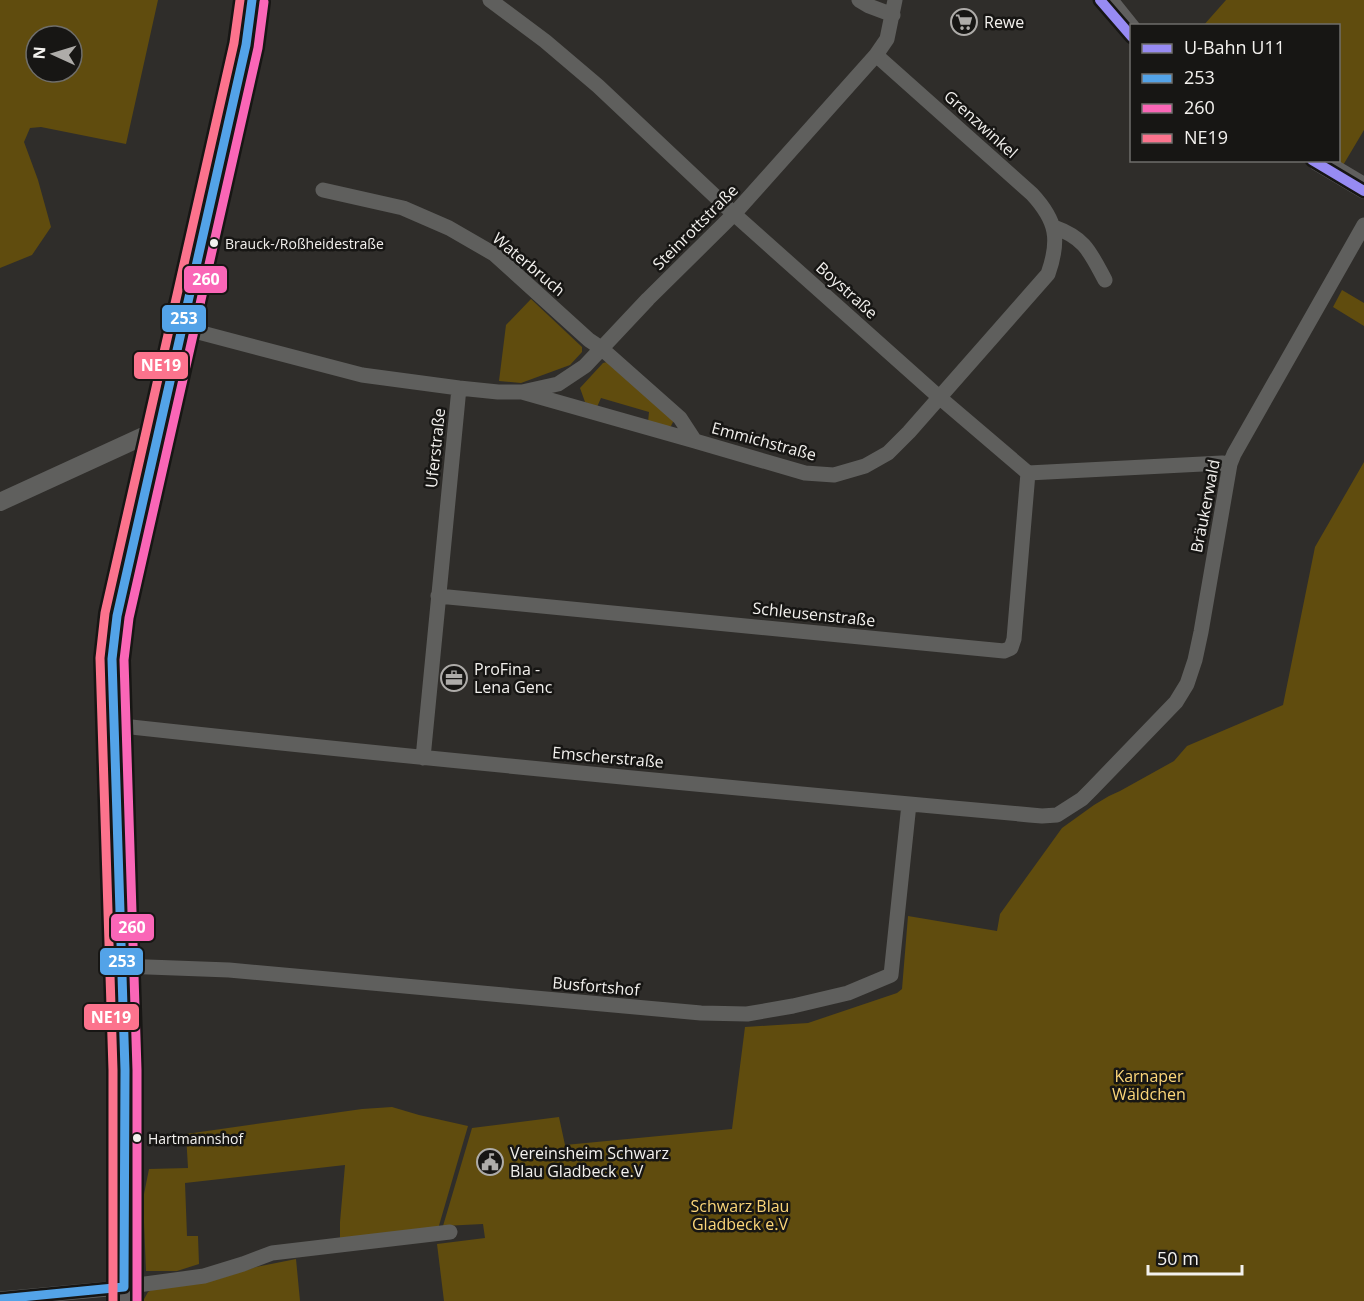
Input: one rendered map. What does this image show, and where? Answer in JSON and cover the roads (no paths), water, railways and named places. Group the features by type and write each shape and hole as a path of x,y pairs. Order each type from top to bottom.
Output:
{"main road":[{"path":"1107,0 1130,31"},
{"path":"125,1294 125,1070 112,659 117,616 246,45 250,10"},
{"path":"1320,162 1364,188"}],"street":[{"name":"Boystraße","path":"490,0 545,41 598,86 734,214 939,397 1028,473"},
{"path":"859,0 869,6 894,8"},
{"name":"Steinrottstraße","path":"459,388 522,392 558,384 585,366 734,214 876,55 887,39 894,8"},
{"name":"Grenzwinkel","path":"876,55 1032,194 1044,207 1054,227 1067,232 1083,244 1105,280"},
{"name":"Waterbruch","path":"323,190 403,208 449,228 494,254 589,340 601,348"},
{"name":"Bräukerwald","path":"1092,789 1176,702 1187,684 1201,632 1230,464 1364,225"},
{"path":"939,397 1048,274 1055,246 1054,227"},
{"name":"Uferstraße","path":"183,328 362,375 459,388 423,758"},
{"name":"Emmichstraße","path":"601,348 680,418 695,441"},
{"name":"Emmichstraße","path":"522,392 805,473 834,475 865,466 888,453 939,397"},
{"path":"0,502 159,429"},
{"path":"1028,473 1230,464"},
{"name":"Schleusenstraße","path":"438,596 1004,651 1011,648 1014,639 1028,473"},
{"name":"Emscherstraße","path":"113,725 423,758 1042,816 1057,814 1077,802 1092,789"},
{"name":"Busfortshof","path":"121,966 229,970 701,1013 747,1014 794,1006 848,993 891,975 909,804"},
{"path":"0,1299 125,1294 204,1276 272,1252 450,1232"}],"metro line":[{"name":"U11","path":"1100,0 1130,35"},
{"name":"U11","path":"1315,162 1364,191"}],"place":[{"name":"Rewe","path":"964,22"},
{"name":"Brauck-/Roßheidestraße","path":"214,243"},
{"name":"ProFina - Lena Genc","path":"454,678"},
{"name":"Hartmannshof","path":"137,1138"},
{"name":"Vereinsheim Schwarz Blau Gladbeck e.V","path":"490,1162"}],"park label":[{"name":"Karnaper Wäldchen","path":"1149,1085"},
{"name":"Schwarz Blau Gladbeck e.V","path":"740,1215"}]}
